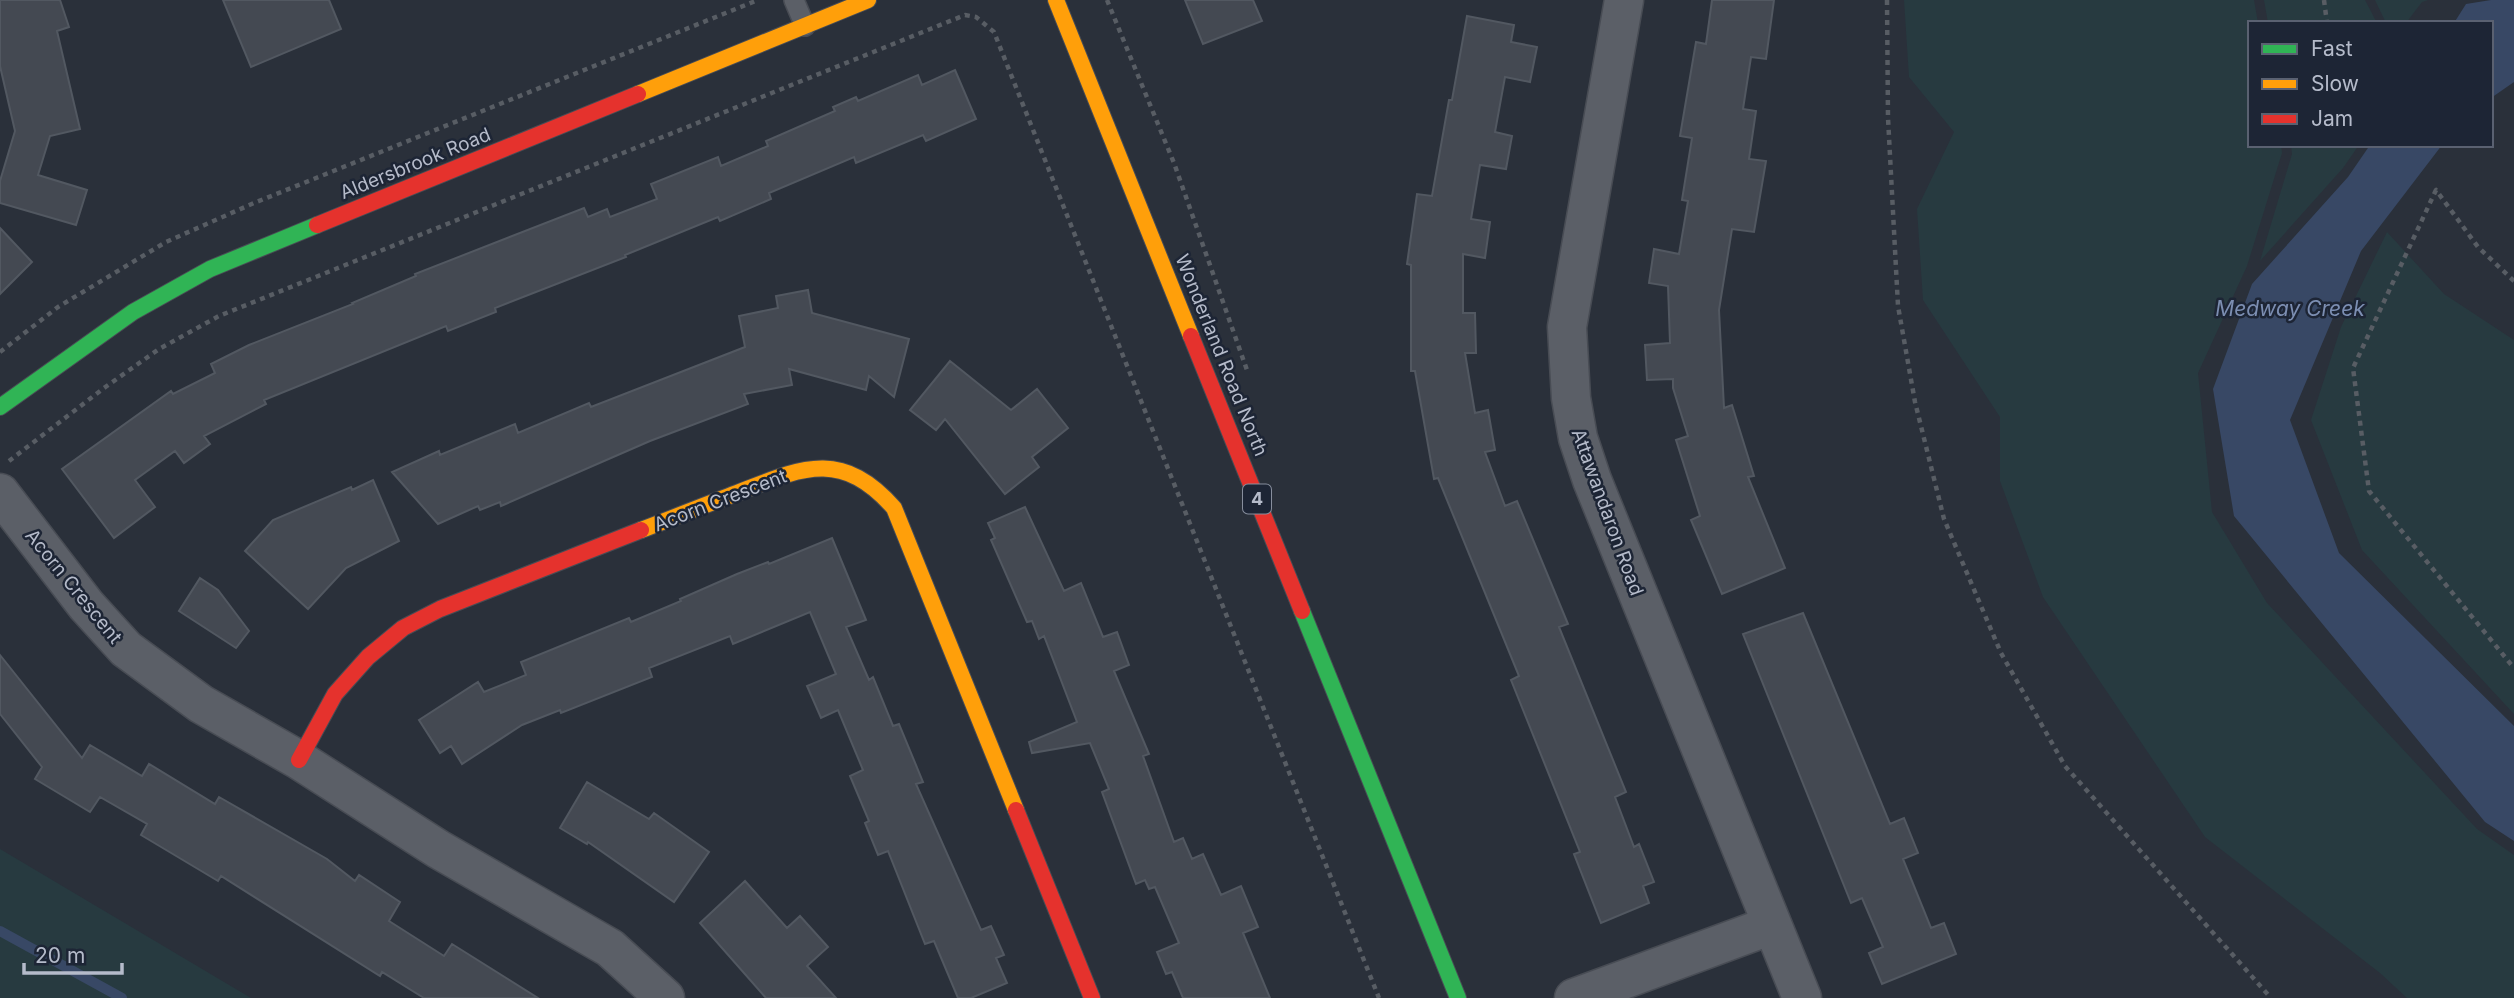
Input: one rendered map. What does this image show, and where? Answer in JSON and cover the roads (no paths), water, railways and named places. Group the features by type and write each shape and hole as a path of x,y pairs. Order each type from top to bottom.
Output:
{"street":[{"name":"Aldersbrook Road","path":"0,407 134,312 211,269 868,0"},
{"name":"Wonderland Road North","path":"1056,0 1458,998"},
{"name":"Attawandaron Road","path":"1624,0 1568,315 1571,398 1578,438 1592,480 1802,998"},
{"name":"Acorn Crescent","path":"299,760 335,694 368,657 403,628 440,609 795,470 819,467 846,472 879,489 894,508 1092,998"},
{"name":"Acorn Crescent","path":"0,493 86,605 126,649 201,704 299,760 438,849 610,948 665,998"},
{"path":"1574,998 1772,925"}],"lane":[{"path":"794,0 805,26"}],"water":[{"path":"2514,0 2514,82 2493,97 2493,21 2455,21 2466,4"},
{"name":"Medway Creek","path":"2369,147 2440,147 2361,251 2290,420 2339,553 2514,726 2514,841 2485,822 2234,516 2213,389 2252,284 2348,177"}],"waterway":[{"path":"0,931 122,998"}]}
